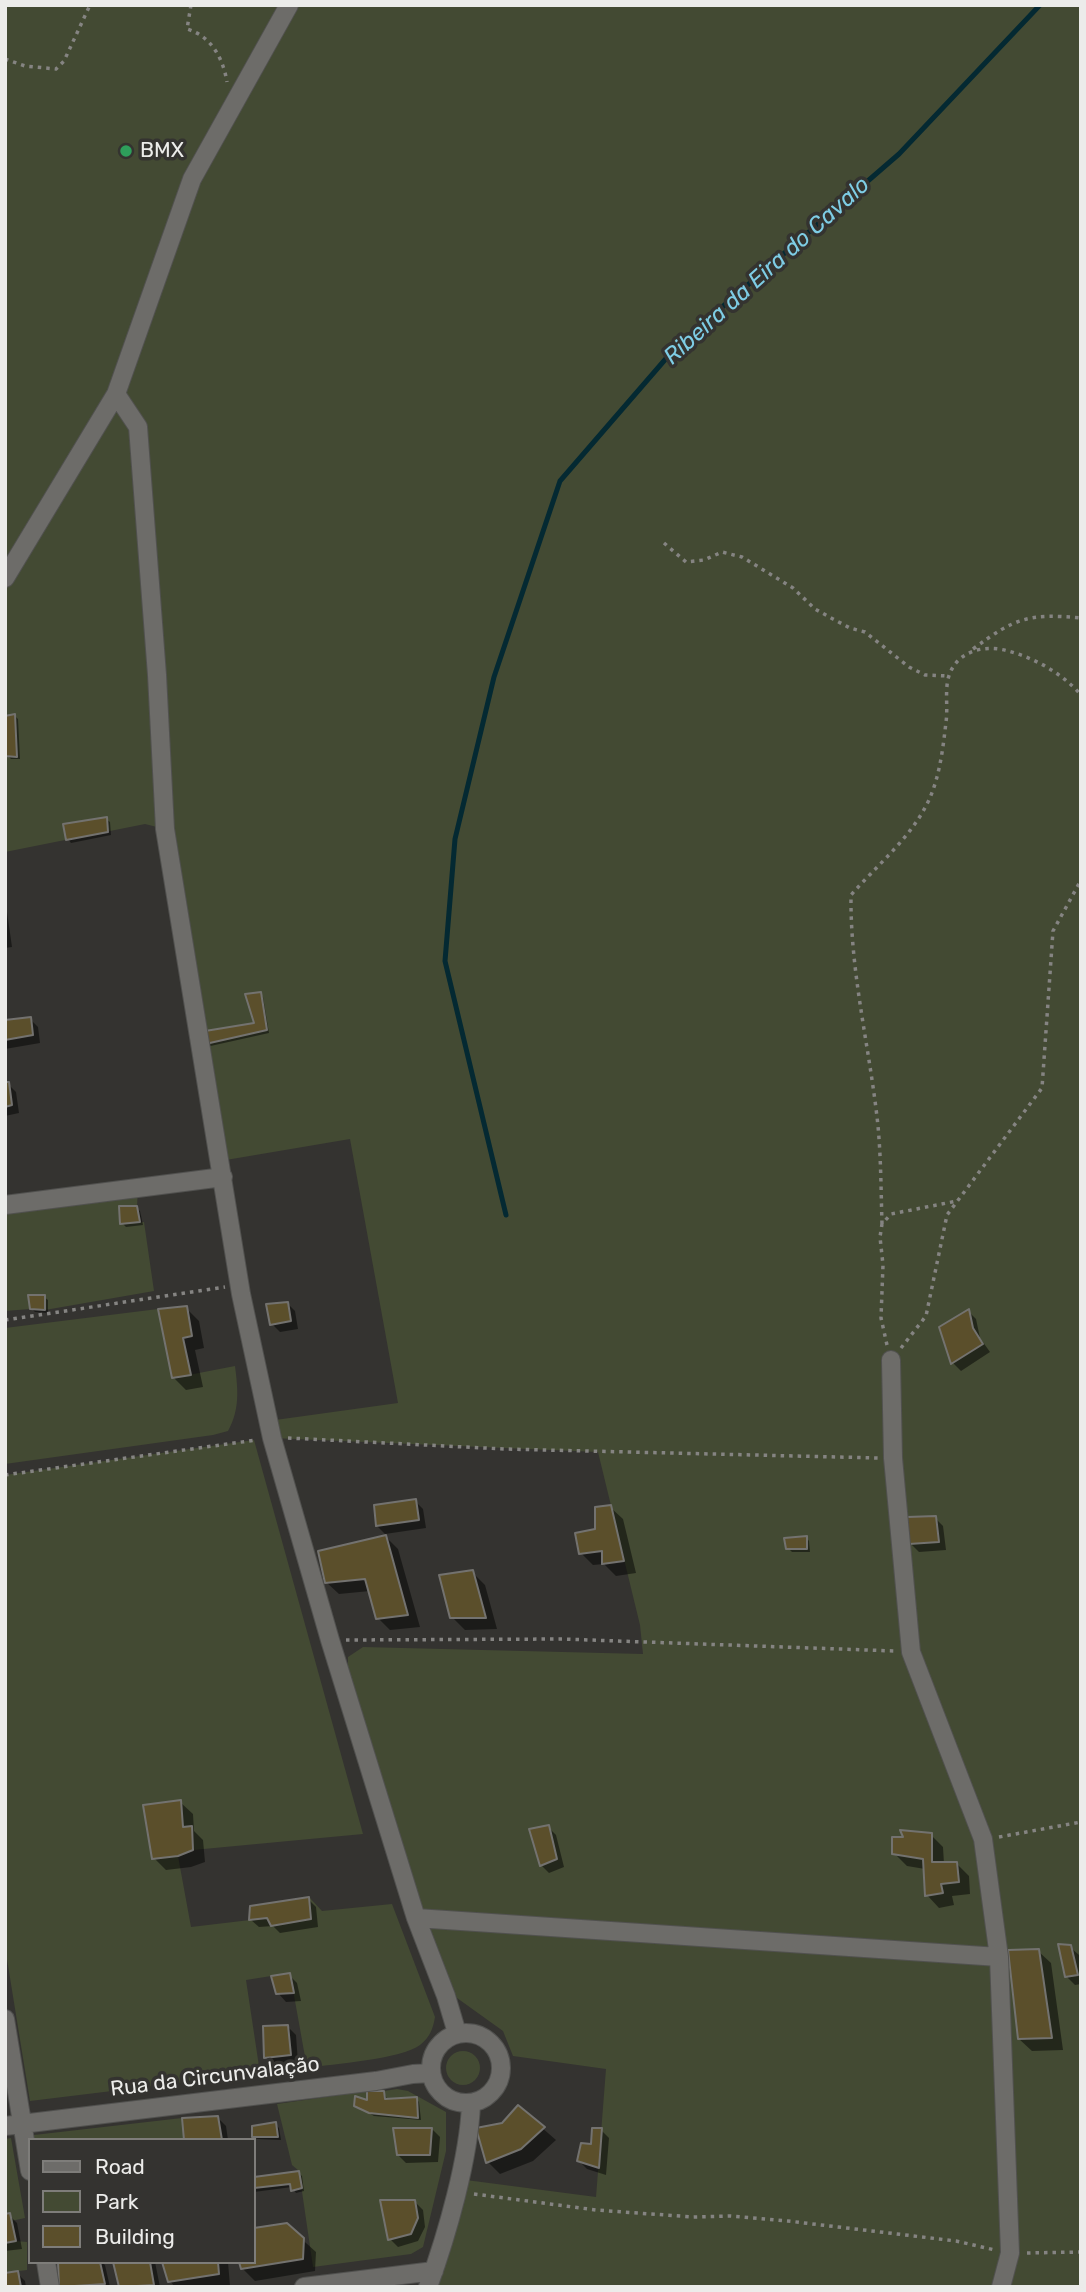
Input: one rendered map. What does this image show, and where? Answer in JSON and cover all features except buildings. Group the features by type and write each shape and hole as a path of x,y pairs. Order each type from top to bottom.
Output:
{"street":[{"path":"5,578 116,394 192,179 289,5"},
{"path":"116,394 138,427 157,675 165,829 240,1285 272,1438 330,1640 416,1918 446,1996 457,2034"},
{"path":"5,1205 223,1177"},
{"path":"891,1360 894,1458 911,1652 984,1839 999,1957 1010,2253 1001,2287"},
{"path":"416,1918 999,1957"},
{"path":"5,2019 13,2125 28,2166"},
{"path":"457,2034 480,2035 497,2050 501,2061 498,2084 492,2093 471,2104 449,2100 440,2093 430,2073 434,2053 447,2038 457,2034"},
{"name":"Rua da Circunvalação","path":"13,2125 430,2073"},
{"path":"304,2287 431,2279 456,2192 470,2123 471,2104"},
{"path":"46,2264 50,2287"}],"path":[{"path":"5,59 25,66 56,69 64,61 90,5"},
{"path":"191,5 187,29 200,33 213,46 225,67 227,85"},
{"path":"664,543 686,562 704,561 722,552 742,557 793,588 815,608 833,619 865,632 909,667 925,675 948,676"},
{"path":"891,1360 881,1318 883,1265 877,1124 857,984 851,895 911,831 927,803 942,754 947,717 948,676 959,661 1002,628 1027,618 1081,618"},
{"path":"972,650 995,647 1018,653 1047,666 1081,695"},
{"path":"891,1360 926,1316 947,1215 1042,1088 1054,931 1081,880"},
{"path":"882,1224 891,1214 958,1200"},
{"path":"5,1320 240,1285"},
{"path":"5,1475 272,1438 504,1450 894,1458"},
{"path":"330,1640 562,1639 911,1652"},
{"path":"984,1839 1081,1822"},
{"path":"456,2192 596,2210 788,2221 956,2241 1010,2253 1081,2252"}],"green space":[{"path":"5,5 1081,5 1081,2287 433,2287 466,2180 596,2197 606,2069 513,2056 503,2031 457,1998 412,1886 348,1678 348,1657 363,1647 643,1654 640,1625 598,1452 272,1438 268,1421 398,1403 350,1139 220,1161 165,829 145,824 5,852"},
{"path":"138,1188 137,1206 119,1207 121,1224 144,1222 154,1291 45,1310 45,1295 28,1295 30,1309 5,1311 5,1205"},
{"path":"158,1309 173,1378 235,1366 237,1399 235,1415 228,1431 5,1464 5,1328"},
{"path":"254,1440 363,1834 193,1850 192,1826 183,1827 181,1800 143,1805 178,1856 191,1927 267,1918 271,1926 311,1919 309,1897 322,1911 392,1904 435,2017 432,2029 420,2045 411,2050 366,2060 307,2068 290,1973 246,1980 260,2073 30,2101 5,1947 5,1475"},
{"path":"463,2051 475,2056 480,2068 475,2080 463,2085 451,2080 446,2068 451,2056"},
{"path":"367,2091 367,2100 355,2097 354,2106 369,2113 418,2118 416,2097 385,2099 384,2091 408,2091 446,2112 446,2151 423,2247 411,2254 313,2267 299,2171 292,2165 277,2104"},
{"path":"182,2118 184,2138 34,2138 34,2135"},
{"path":"11,2138 25,2218 11,2221 9,2214 5,2214 5,2139"},
{"path":"27,2242 27,2270 5,2273 5,2243"}],"waterway":[{"name":"Ribeira da Eira do Cavalo","path":"506,1215 445,961 455,839 494,677 560,481 676,347 899,154 1040,5"}],"place":[{"name":"BMX","path":"126,151"}]}
